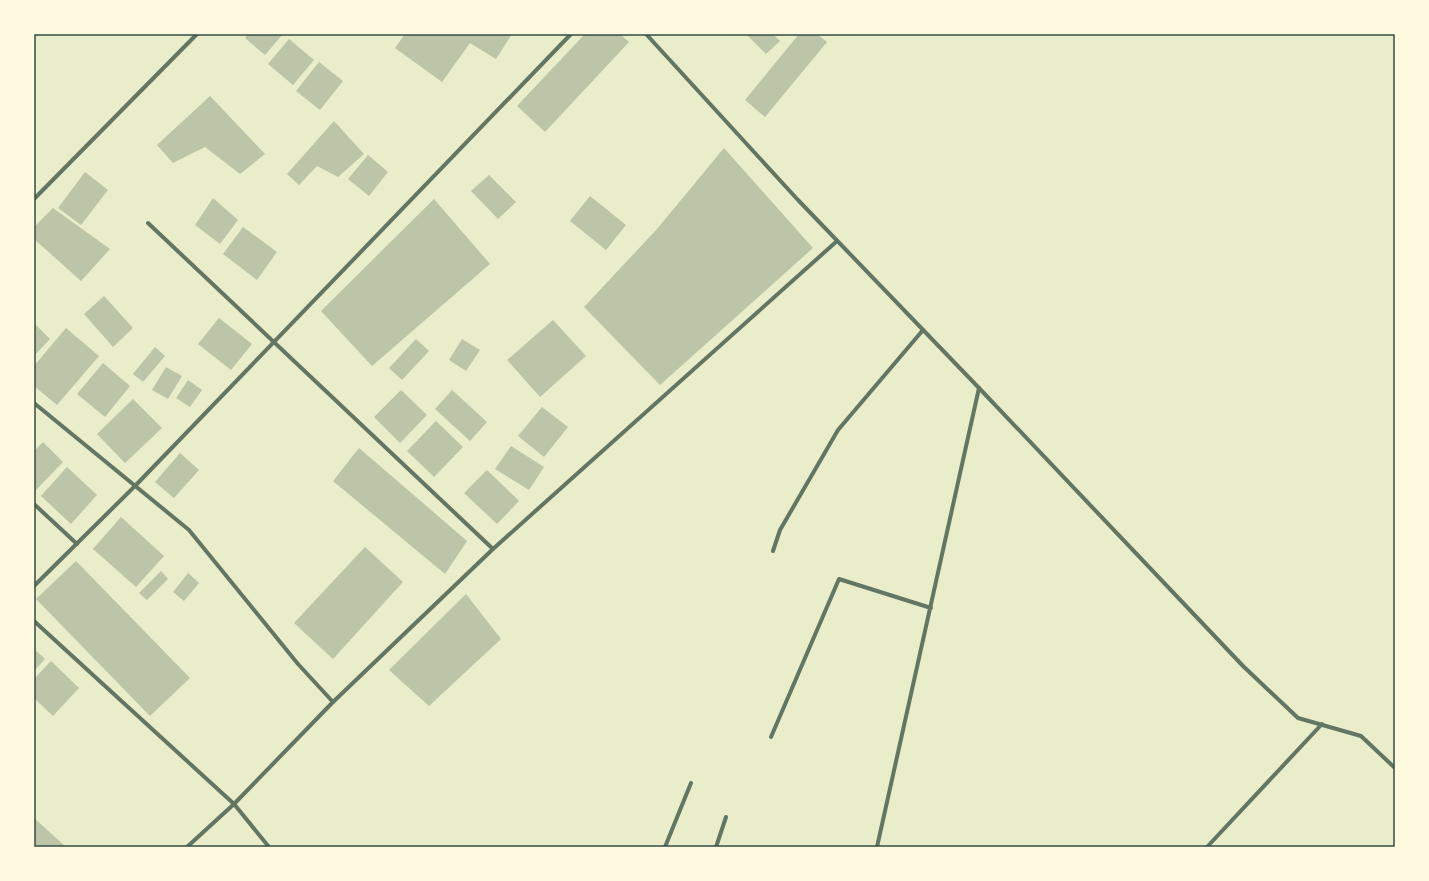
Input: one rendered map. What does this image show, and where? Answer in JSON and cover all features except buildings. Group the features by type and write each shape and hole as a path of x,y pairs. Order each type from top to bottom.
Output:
{"street":[{"path":"34,199 197,34"},
{"path":"34,586 136,486 571,34"},
{"path":"646,34 837,241 980,388 1243,666 1298,718 1361,736 1395,768"},
{"path":"148,223 493,549"},
{"path":"187,847 234,804 333,702 493,549 837,241"},
{"path":"773,551 780,530 838,430 923,330"},
{"path":"877,847 980,388"},
{"path":"34,403 189,530 298,664 333,702"},
{"path":"34,504 77,544"},
{"path":"770,737 839,580 931,608"},
{"path":"34,622 234,804 269,847"},
{"path":"1206,847 1322,724"},
{"path":"665,847 690,783"},
{"path":"716,847 726,817"}]}
